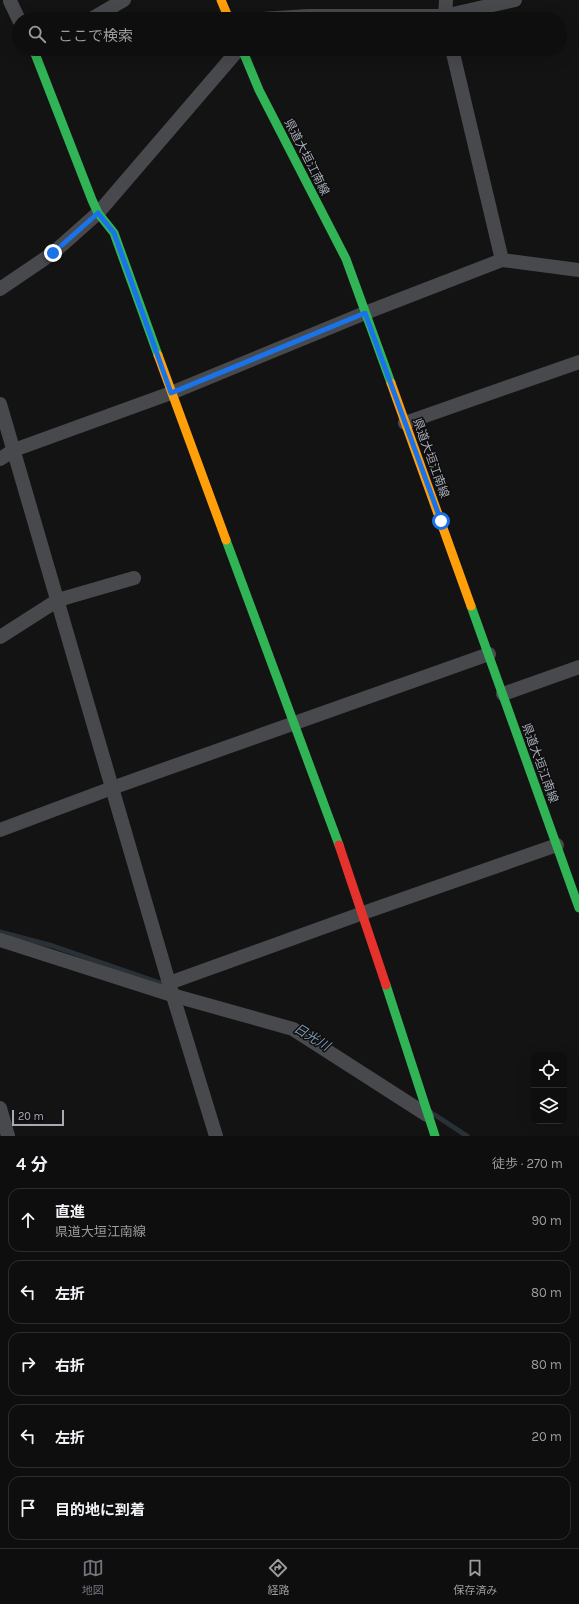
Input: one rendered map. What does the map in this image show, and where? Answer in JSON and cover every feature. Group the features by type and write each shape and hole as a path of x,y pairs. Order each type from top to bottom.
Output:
{"street":[{"path":"103,12 124,0"},
{"path":"221,0 226,12"},
{"path":"445,12 446,0"},
{"path":"466,12 515,0"},
{"path":"7,2 14,12"},
{"path":"37,56 98,213 114,233 171,393 295,723 363,912 434,1136"},
{"path":"0,289 53,253 98,213 234,56"},
{"name":"県道大垣江南線","path":"243,56 259,90 346,259 579,908"},
{"path":"454,56 502,260"},
{"path":"0,459 14,450 171,393 365,313 502,260 579,270"},
{"path":"405,423 579,362"},
{"path":"0,404 171,989 212,1135"},
{"path":"0,637 58,600 134,578"},
{"path":"0,830 112,788 489,654"},
{"path":"503,694 579,667"},
{"path":"171,989 363,912 557,846"},
{"path":"0,940 171,989 294,1029 427,1115"},
{"path":"0,1108 8,1136"}],"waterway":[{"name":"日光川","path":"0,932 53,946 163,984"},
{"name":"日光川","path":"435,1115 467,1136"}],"traffic: fast":[{"path":"36,56 92,200 98,213 114,233 158,355"},
{"path":"245,56 259,90 346,259 391,383"},
{"path":"226,540 339,845"},
{"path":"471,606 579,908"},
{"path":"386,985 435,1136"}],"traffic: slow":[{"path":"221,0 226,12"},
{"path":"158,355 226,540"},
{"path":"391,383 471,606"}],"traffic: jam":[{"path":"339,845 386,985"}],"route":[{"path":"53,253 98,213 114,233 171,393 365,313 441,521"}]}
